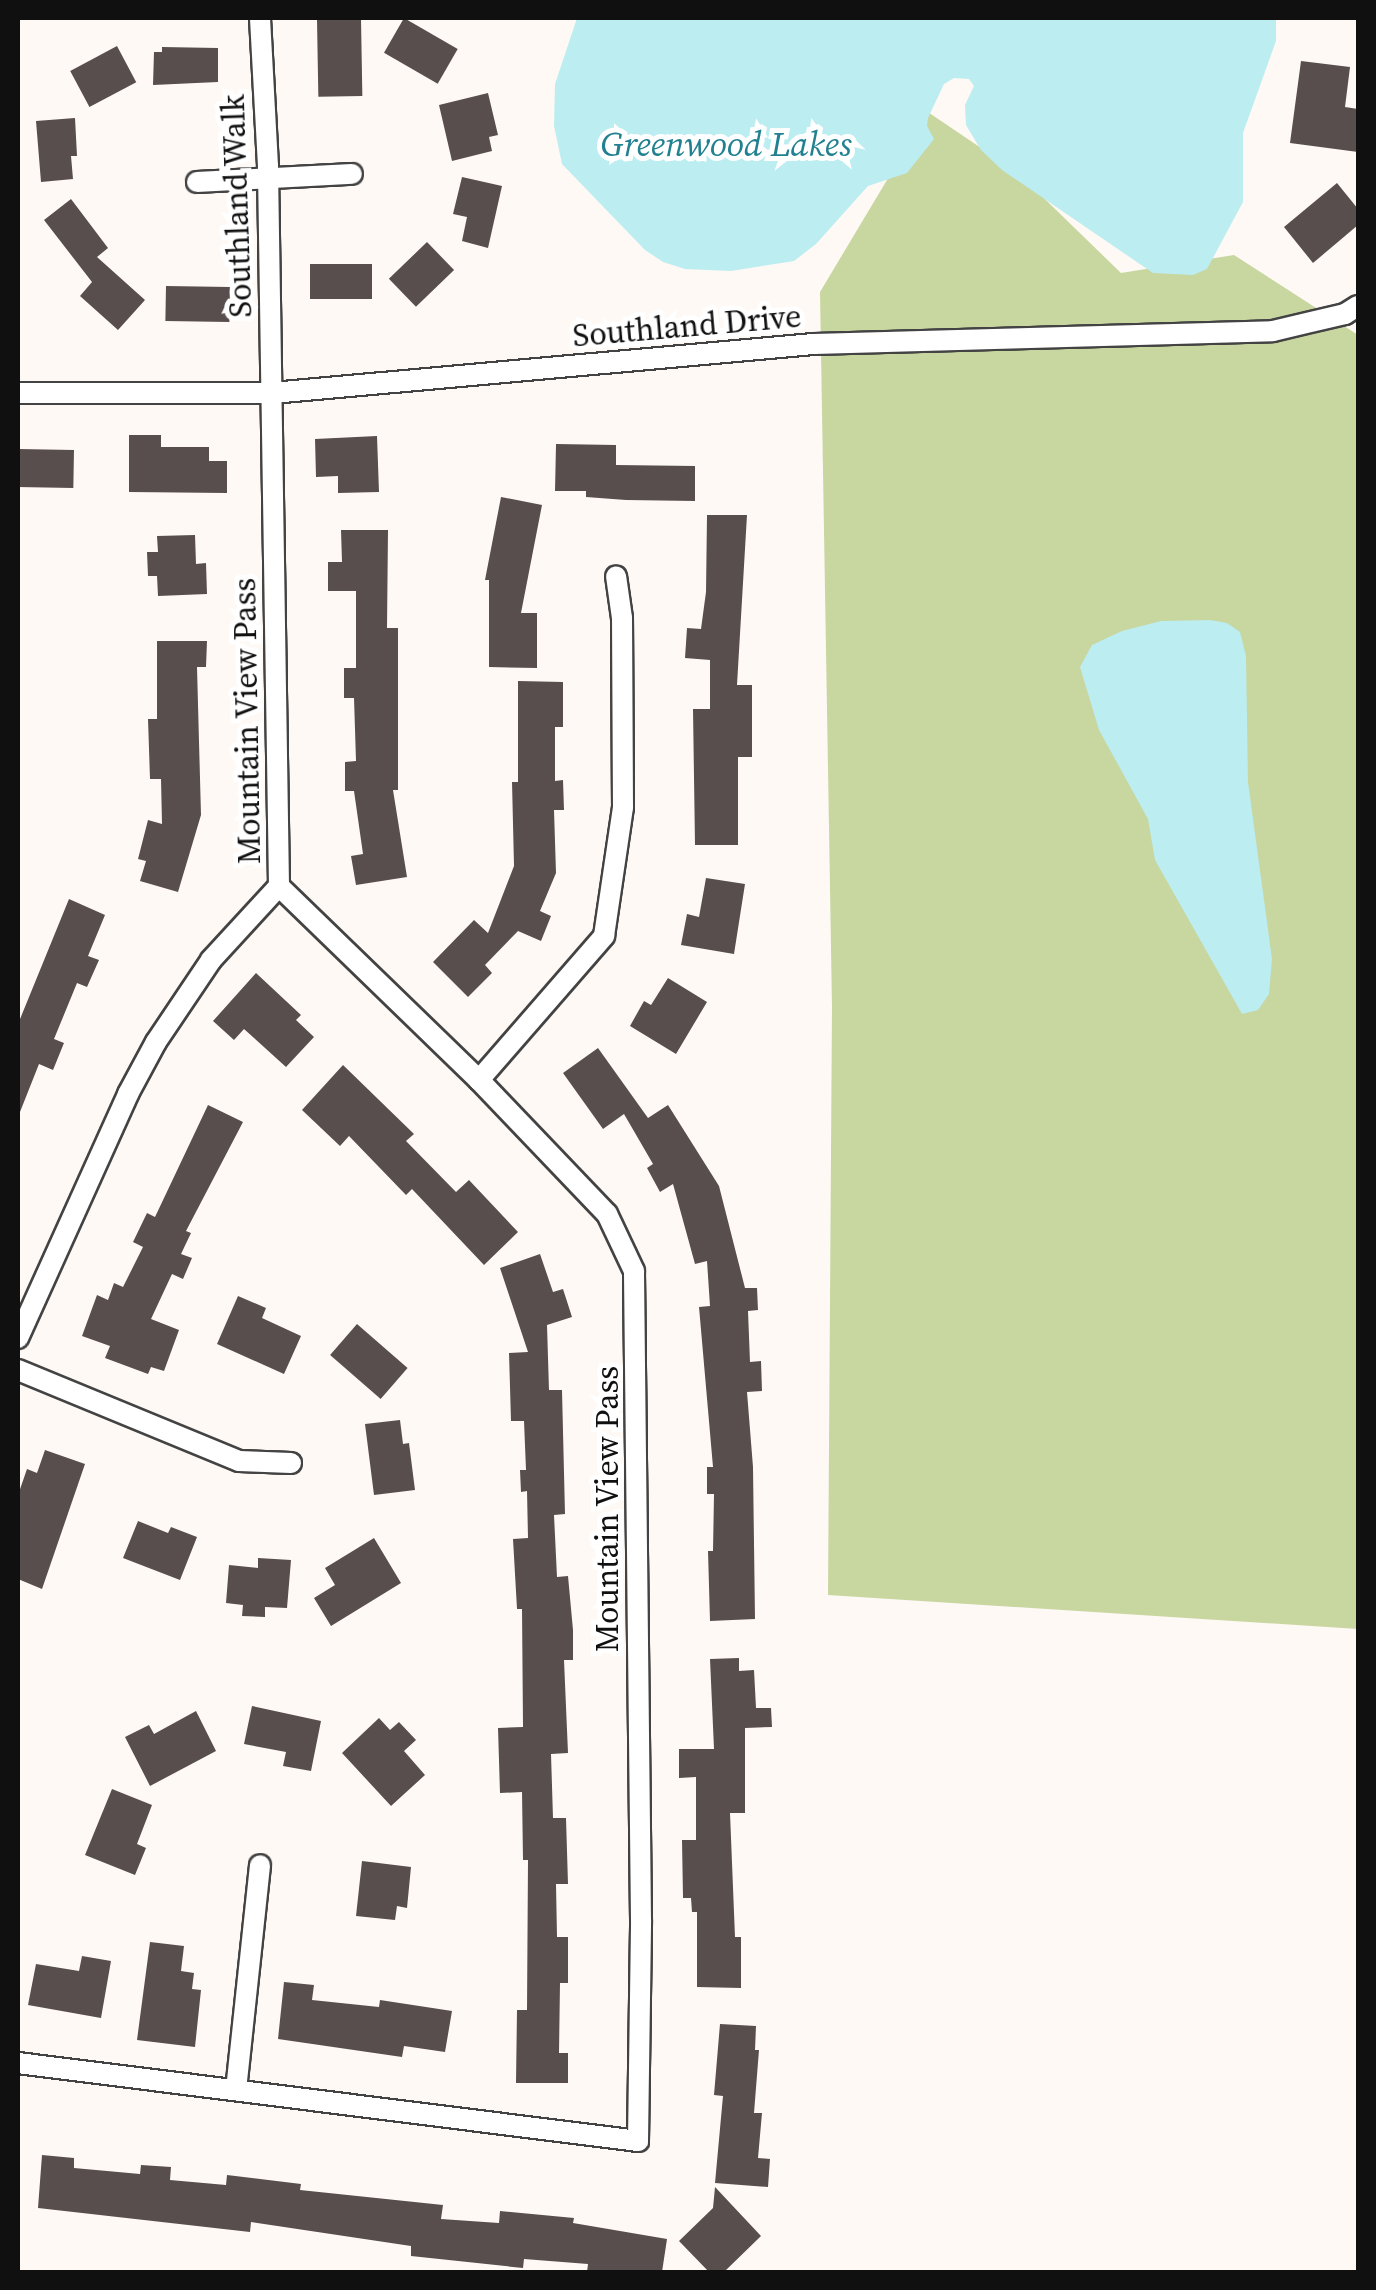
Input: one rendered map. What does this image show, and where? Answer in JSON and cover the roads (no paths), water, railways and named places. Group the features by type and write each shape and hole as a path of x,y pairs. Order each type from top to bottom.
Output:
{"street":[{"name":"Southland Walk","path":"260,18 272,393"},
{"path":"197,182 352,174"},
{"name":"Southland Drive","path":"18,394 272,393 814,344 1273,331 1358,306"},
{"name":"Mountain View Pass","path":"18,2063 638,2142 641,1920 634,1271 607,1214 478,1080 279,886 272,393"},
{"path":"478,1080 604,936 623,807 622,618 616,576"},
{"path":"18,1338 128,1094 156,1042 211,960 279,886"},
{"path":"18,1370 239,1461 291,1462"},
{"path":"236,2090 260,1865"}],"water":[{"name":"Greenwood Lakes","path":"577,18 1276,18 1276,41 1243,133 1243,202 1207,269 1193,275 1153,273 1002,170 981,150 966,125 965,105 974,86 969,79 954,78 944,84 928,118 927,126 934,139 907,173 868,186 816,244 794,261 731,271 685,269 663,262 645,250 562,164 554,126 555,84"},
{"path":"1161,621 1227,623 1240,632 1246,656 1248,782 1272,959 1269,994 1258,1010 1242,1014 1155,860 1148,819 1099,730 1080,667 1092,645 1122,631"}]}
